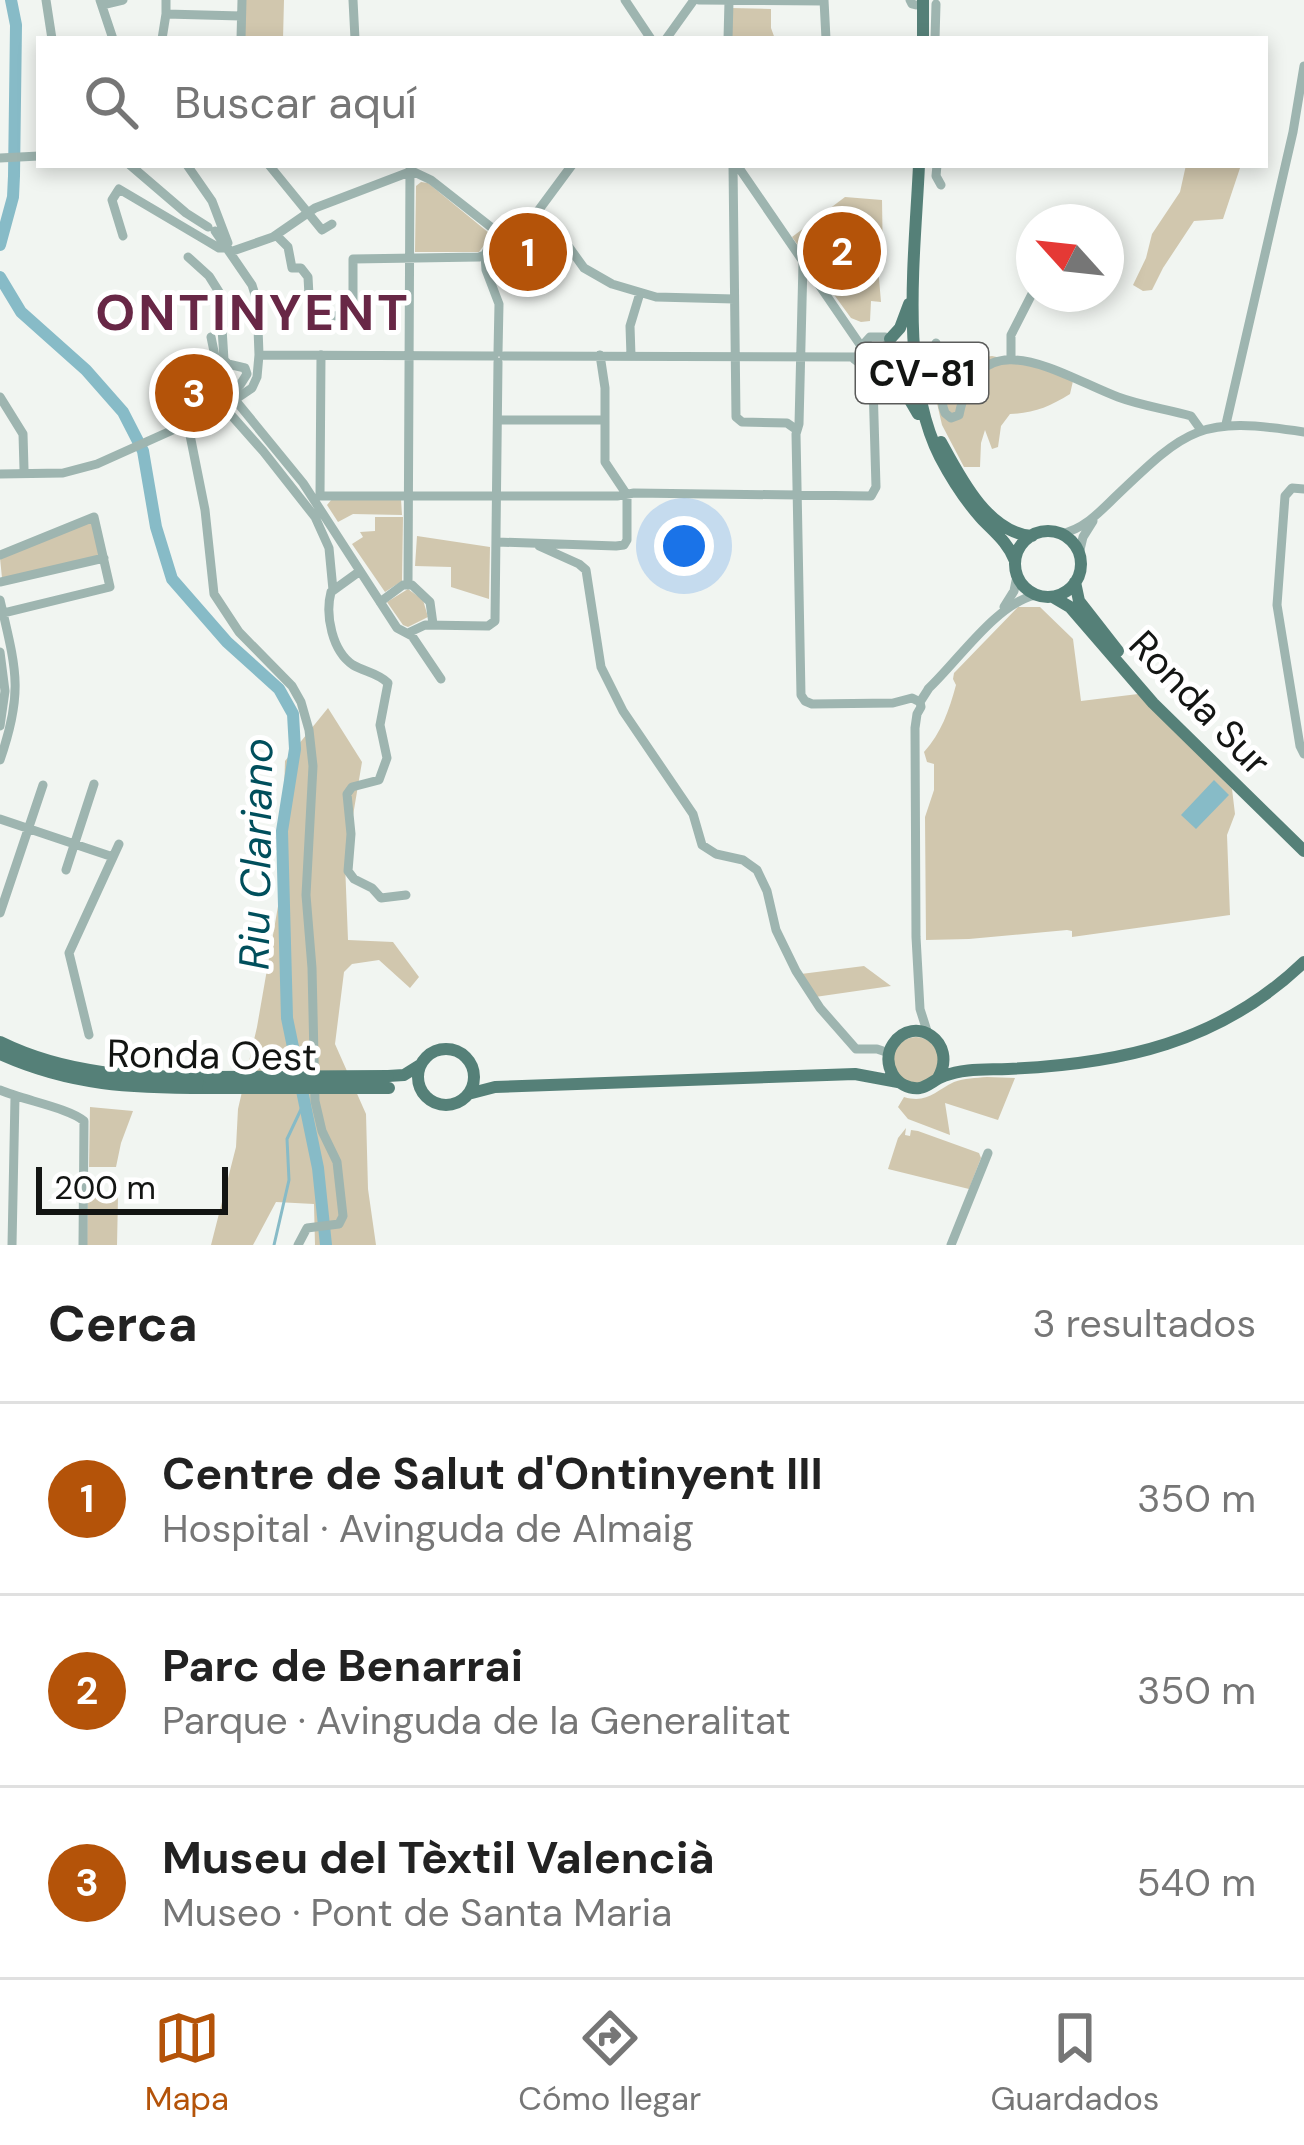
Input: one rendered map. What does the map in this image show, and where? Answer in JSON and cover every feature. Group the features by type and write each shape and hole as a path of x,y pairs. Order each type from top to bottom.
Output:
{"main road":[{"path":"921,2 922,36"},
{"name":"CV-81","path":"921,168 915,369 928,432 973,508 1010,548 1024,587 1035,595"},
{"name":"CV-81","path":"921,168 921,365 931,416 950,458 990,515 1011,532 1032,536"},
{"path":"890,339 908,308 916,249"},
{"path":"866,360 914,403 941,460"},
{"path":"1016,568 1024,542 1032,536 1060,534 1075,546 1080,569 1075,583 1053,597 1035,595"},
{"name":"Ronda Sur","path":"1075,583 1088,614 1153,691 1304,840"},
{"name":"Ronda Sur","path":"1053,597 1073,610 1153,703 1304,851"},
{"path":"856,1074 918,1088 974,1069 1078,1065 1153,1050 1236,1012 1304,962"},
{"path":"495,1088 473,1075 466,1058 451,1049 434,1052 421,1064 418,1081 426,1096 452,1104 468,1094 495,1088 856,1074 868,1071 888,1055 900,1036 913,1032 939,1042 944,1063 938,1078"},
{"name":"Ronda Oest","path":"0,1042 58,1064 134,1077 389,1082 426,1096"},
{"name":"Ronda Oest","path":"0,1054 56,1076 94,1084 136,1088 208,1082"},
{"path":"944,1054 957,1065 974,1069"},
{"path":"888,1055 899,1082"},
{"name":"Ronda Oest","path":"389,1082 421,1064"},
{"path":"468,1094 473,1075"}],"street":[{"path":"46,0 52,36"},
{"path":"112,36 101,3 123,0"},
{"path":"224,0 224,16"},
{"path":"241,36 242,0"},
{"path":"353,0 355,36"},
{"path":"625,0 649,36"},
{"path":"668,36 696,0 824,0 826,36"},
{"path":"728,1 728,36"},
{"path":"921,2 934,36"},
{"path":"163,36 166,5 242,16"},
{"path":"1226,424 1299,134 1304,66"},
{"path":"0,158 36,156"},
{"path":"7,475 11,482 70,476 216,410 255,384 259,311 252,285 212,229 134,168"},
{"path":"189,168 212,201 229,250"},
{"path":"271,168 322,230 332,224"},
{"path":"276,235 288,247 292,268 301,268 308,277 311,317 351,315 352,259 486,252 510,242 518,238 570,168"},
{"path":"735,168 737,419 787,423 797,430"},
{"path":"318,498 866,497 874,492 876,416 866,360 737,168"},
{"path":"937,168 940,185"},
{"path":"122,236 112,200 118,189 229,250 276,235 308,213 414,170"},
{"path":"408,584 409,259 414,170"},
{"path":"414,170 510,242"},
{"path":"532,219 566,243 587,271 611,284 656,297 734,298"},
{"path":"408,633 433,624 494,624 499,304 486,270 486,252 496,232"},
{"path":"188,256 209,276 231,311 216,336 216,362 243,367 247,374 224,398 216,418 190,435 207,525 212,590 239,632 292,686 309,730 313,766 306,895 312,1055 316,1112 337,1162 343,1216 341,1222 304,1230 298,1245"},
{"path":"803,263 797,430 802,698 812,704 912,707"},
{"path":"631,356 631,326 640,293"},
{"path":"1011,358 1011,335 1023,312"},
{"path":"259,355 800,356 896,363 897,350 890,339 875,335 866,360"},
{"path":"936,344 944,411 952,418 959,415 974,376 989,364 1011,358 1049,368 1138,405 1192,416 1201,430"},
{"path":"318,498 321,356"},
{"path":"497,542 622,546 628,535 627,495 606,465 600,356"},
{"path":"0,397 23,434 7,475"},
{"path":"236,400 318,498 380,602 441,679"},
{"path":"216,410 313,514 329,548 333,590"},
{"path":"498,420 604,420"},
{"path":"1060,534 1099,513 1157,457 1201,430 1250,424 1304,432"},
{"path":"7,475 63,466 76,470"},
{"path":"1304,489 1292,488 1285,496 1277,598 1304,754"},
{"path":"1079,554 1083,537 1099,513"},
{"path":"0,555 96,518 109,588 1,618"},
{"path":"539,546 586,570 604,676 633,728 693,814 702,845 758,870 780,938 813,999 856,1048 888,1055"},
{"path":"0,582 104,558"},
{"path":"998,617 1014,591 1016,568"},
{"path":"360,571 333,590 328,600 330,620 341,654 360,669 384,677 389,686 380,725 387,758 376,782 352,787 347,794 348,871 381,898 406,896"},
{"path":"380,602 408,584"},
{"path":"408,584 428,598 433,624"},
{"path":"913,1032 920,1009 912,707 998,617 1022,598 1035,595"},
{"path":"0,600 15,684 0,760"},
{"path":"0,652 5,674 0,726"},
{"path":"0,676 2,700"},
{"path":"2,700 15,684"},
{"path":"65,870 94,784"},
{"path":"0,913 43,785"},
{"path":"0,819 113,856"},
{"path":"89,1035 69,953 119,844"},
{"path":"920,1009 928,1034"},
{"path":"0,1090 80,1116 86,1128 83,1245"},
{"path":"12,1245 15,1096"},
{"path":"951,1245 988,1153"}],"shaded area":[{"path":"245,0 284,0 283,36 244,36"},
{"path":"731,8 771,9 774,36 731,36"},
{"path":"1185,168 1240,168 1223,219 1194,221 1152,290 1143,291 1133,285 1152,234 1180,192"},
{"path":"421,182 489,233 479,252 415,252 416,186"},
{"path":"845,197 882,200 881,302 871,301 870,321 851,318 792,237"},
{"path":"992,356 1073,381 1070,394 1041,409 1010,414 1001,426 998,447 992,449 985,430 980,467 964,467 942,425 928,364"},
{"path":"332,499 401,499 402,515 353,514 338,522 327,505"},
{"path":"375,517 403,517 402,581 385,592 352,544 363,537 360,532 375,531"},
{"path":"89,521 100,555 2,578 0,558"},
{"path":"417,536 490,547 489,599 451,587 451,567 415,566"},
{"path":"408,589 423,600 428,617 408,627 387,602"},
{"path":"1018,607 1040,607 1073,639 1081,701 1138,694 1232,789 1235,814 1227,835 1230,915 1072,937 1067,930 926,940 925,817 934,790 934,764 927,762 924,752 947,713 956,685 954,673"},
{"path":"328,708 362,762 345,863 348,940 393,942 419,977 410,988 379,960 352,964 344,972 335,1044 366,1114 368,1189 376,1245 315,1245 314,1204 276,1202 253,1245 211,1245 236,1147 238,1109 281,889 285,761"},
{"path":"864,966 891,986 815,997 801,974"},
{"path":"916,1037 932,1044 939,1060 932,1076 916,1083 900,1076 893,1060 900,1044"},
{"path":"1015,1078 998,1120 945,1103 950,1135 908,1119 898,1107 904,1097 925,1098 958,1081"},
{"path":"90,1107 133,1111 116,1167 89,1167"},
{"path":"906,1128 905,1135 918,1131 979,1153 969,1189 888,1169"},
{"path":"88,1196 118,1197 117,1245 87,1245"}],"water":[{"path":"1214,780 1229,795 1196,829 1181,815"}],"waterway":[{"name":"Riu Clariano","path":"0,245 14,176 16,25 11,0"},
{"name":"Riu Clariano","path":"0,277 21,312 86,370 123,412 143,451 156,527 172,579 227,642 279,689 293,714 295,749 282,831 287,1018 318,1168 326,1245"},
{"path":"274,1245 289,1180 287,1139 304,1103"}],"place":[{"name":"Parc de Benarrai","path":"842,251"},
{"name":"Centre de Salut d'Ontinyent III","path":"528,252"},
{"name":"Museu del Tèxtil Valencià","path":"194,393"}],"district":[{"name":"ONTINYENT","path":"253,312"}]}
